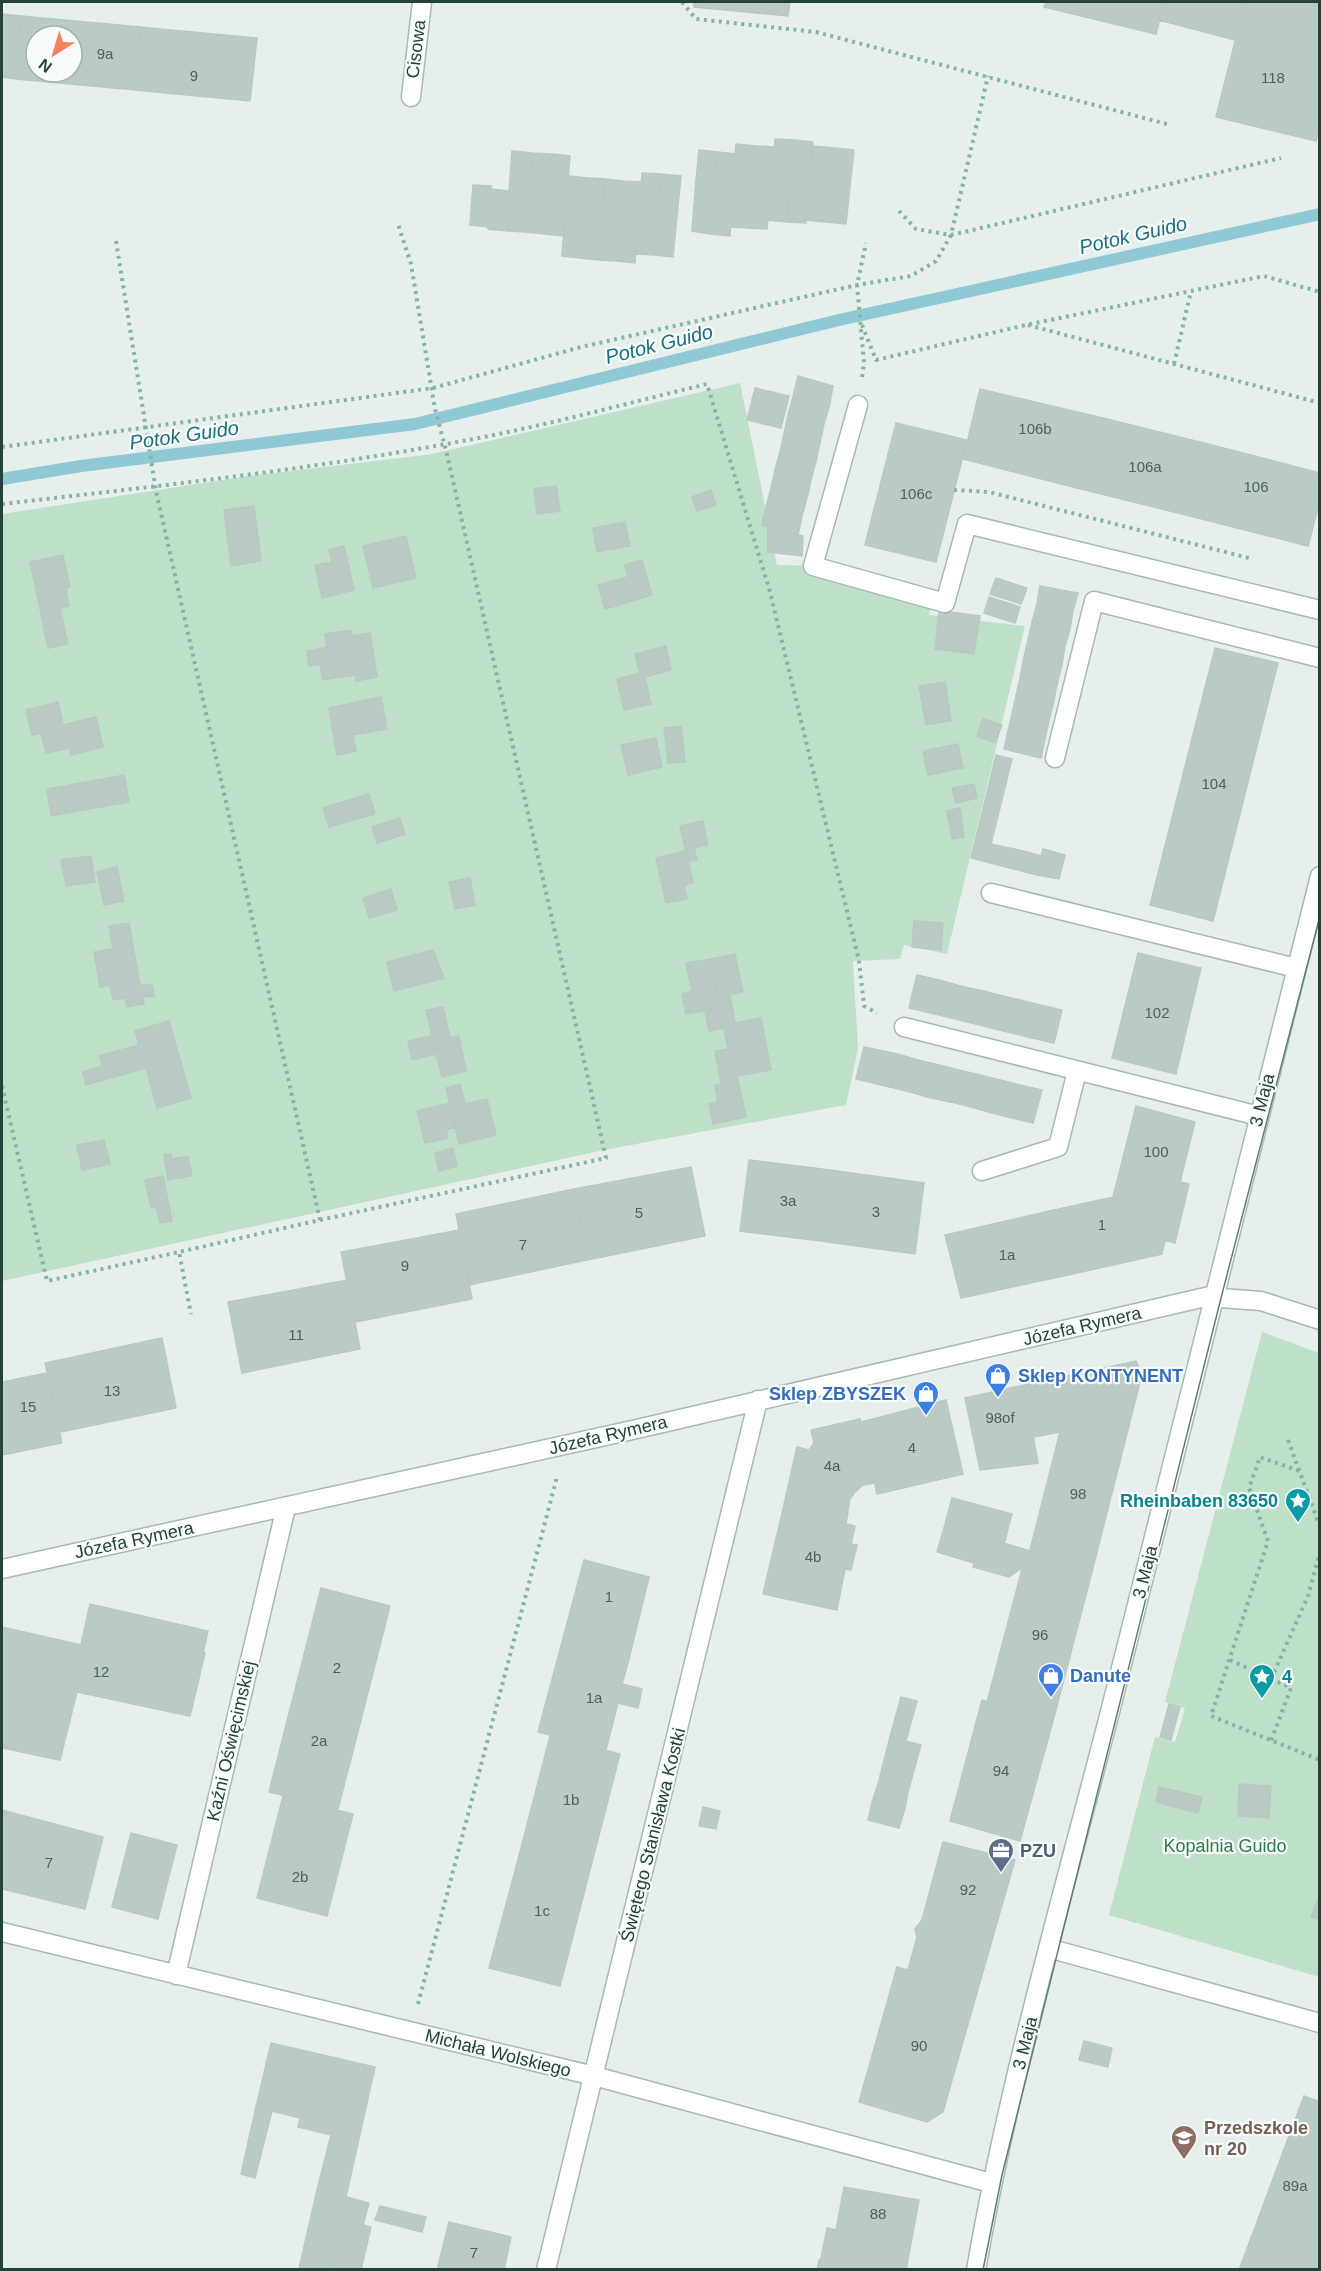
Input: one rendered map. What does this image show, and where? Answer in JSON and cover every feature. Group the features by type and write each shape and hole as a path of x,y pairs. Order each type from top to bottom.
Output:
{"street":[{"name":"Cisowa","path":"411,97 422,2"},
{"path":"858,405 813,566 945,603 967,524 1320,610"},
{"path":"1055,758 1094,601 1320,657"},
{"name":"3 Maja","path":"976,2270 991,2182 1048,1948 1320,876"},
{"path":"992,893 1296,968"},
{"path":"904,1027 1258,1116"},
{"path":"982,1171 1058,1147 1077,1071"},
{"path":"1214,1295 1221,1298 1261,1301 1320,1320"},
{"name":"Józefa Rymera","path":"2,1569 566,1445 1214,1295"},
{"name":"Świętego Stanisława Kostki","path":"546,2270 758,1400"},
{"name":"Kaźni Oświęcimskiej","path":"177,1975 286,1507"},
{"name":"Michała Wolskiego","path":"2,1932 594,2076 991,2182"},
{"path":"1048,1948 1320,2023"}],"path":[{"path":"682,2 696,19 816,33 1167,124"},
{"path":"2,447 433,388 581,347 857,285 911,276 936,261 951,235 988,76"},
{"path":"899,211 915,229 951,235 1281,158"},
{"path":"2,1086 46,1281 606,1158 435,409 411,264 398,224"},
{"path":"116,241 156,487 320,1220"},
{"path":"858,405 864,363 857,285 866,243"},
{"path":"862,325 876,360 1026,325 1264,276 1320,292"},
{"path":"1174,364 1191,291"},
{"path":"1026,325 1320,403"},
{"path":"2,504 156,487 445,445 513,432 707,384 770,592 859,961 864,1006 904,1027"},
{"path":"954,490 989,492 1251,559"},
{"path":"179,1252 191,1314"},
{"path":"1288,1440 1320,1527"},
{"path":"411,2032 566,1445"},
{"path":"1299,1471 1260,1457 1248,1488 1268,1541 1211,1716 1320,1760"},
{"path":"1271,1678 1308,1596 1320,1552"},
{"path":"1230,1660 1292,1688 1271,1741"}],"green space":[{"path":"740,383 777,565 834,566 930,596 929,615 1025,626 947,954 904,945 900,959 853,961 858,1049 846,1105 604,1150 2,1281 2,514 242,477 432,454"},
{"name":"Kopalnia Guido","path":"1262,1332 1319,1353 1319,1977 1109,1915 1155,1737 1175,1742 1185,1708 1165,1702"}],"building":[{"path":"694,2 790,2 788,16 694,7"},
{"path":"1046,2 1164,2 1156,34 1044,7"},
{"path":"1164,2 1245,2 1235,40 1159,20"},
{"path":"1245,2 1320,2 1320,127 1316,141 1216,117"},
{"path":"2,14 21,16 16,79 2,77"},
{"path":"21,16 140,27 135,90 70,84 84,84 84,24 24,24 24,80 16,79"},
{"path":"140,27 257,38 250,101 135,90"},
{"path":"775,139 794,140 791,181 772,179"},
{"path":"794,140 813,142 809,183 791,181"},
{"path":"736,144 755,146 752,186 733,185"},
{"path":"755,146 774,147 771,188 752,186"},
{"path":"813,146 854,150 852,168 811,164"},
{"path":"699,150 717,152 714,193 695,191"},
{"path":"512,151 532,153 529,193 509,191"},
{"path":"717,152 736,154 732,195 714,193"},
{"path":"532,153 551,154 548,194 529,193"},
{"path":"551,154 570,156 567,196 548,194"},
{"path":"811,164 852,168 850,187 809,183"},
{"path":"642,173 661,174 658,215 639,214"},
{"path":"661,174 681,176 677,216 658,215"},
{"path":"569,176 587,178 584,218 565,217"},
{"path":"587,178 605,179 601,219 584,218"},
{"path":"605,179 623,181 620,221 601,219"},
{"path":"772,179 791,181 787,222 768,220"},
{"path":"623,181 641,182 638,223 620,221"},
{"path":"791,181 809,183 806,223 787,222"},
{"path":"809,183 850,187 848,205 808,201"},
{"path":"473,185 491,186 488,227 470,225"},
{"path":"733,185 752,186 749,228 730,227"},
{"path":"752,186 771,188 767,229 749,228"},
{"path":"491,189 509,191 507,231 488,229"},
{"path":"509,191 529,193 526,232 507,231"},
{"path":"695,191 714,193 710,234 692,231"},
{"path":"529,193 548,194 545,234 526,232"},
{"path":"714,193 732,195 730,236 710,234"},
{"path":"548,194 567,196 563,236 545,234"},
{"path":"808,201 848,205 846,224 806,220"},
{"path":"639,214 658,215 655,255 636,254"},
{"path":"658,215 677,216 673,257 655,255"},
{"path":"565,217 584,218 580,258 562,256"},
{"path":"584,218 601,219 599,260 580,258"},
{"path":"601,219 620,221 617,261 599,260"},
{"path":"620,221 638,223 635,263 617,261"},
{"path":"798,376 833,386 829,407 793,397"},
{"path":"755,388 772,392 764,424 747,420"},
{"path":"980,389 1103,418 1085,490 963,459"},
{"path":"772,392 789,396 781,428 764,424"},
{"path":"793,397 829,407 824,424 788,415"},
{"path":"788,415 824,424 820,443 784,434"},
{"path":"1103,418 1204,443 1186,515 1085,490"},
{"path":"896,423 967,440 936,562 865,545"},
{"path":"784,434 820,443 816,461 780,452"},
{"path":"1204,443 1320,473 1320,500 1308,546 1186,515"},
{"path":"780,452 816,461 811,480 775,470"},
{"path":"775,470 811,480 807,498 771,488"},
{"path":"556,486 560,511 537,514 534,489"},
{"path":"771,488 807,498 802,516 766,507"},
{"path":"711,490 716,505 697,511 692,497"},
{"path":"254,506 261,561 231,566 224,510"},
{"path":"766,507 802,516 798,535 762,525"},
{"path":"625,522 630,546 597,552 593,528"},
{"path":"768,527 803,536 802,556 768,552"},
{"path":"406,536 416,578 373,588 363,546"},
{"path":"344,546 354,590 322,598 315,565 332,562 329,550"},
{"path":"63,555 70,587 37,594 30,562"},
{"path":"642,560 652,595 605,609 598,585 628,577 625,565"},
{"path":"996,578 1027,588 1021,604 990,594"},
{"path":"1040,586 1078,593 1073,611 1037,604"},
{"path":"66,588 69,606 60,608 68,644 48,648 37,594"},
{"path":"989,597 1020,607 1015,623 984,613"},
{"path":"1037,604 1073,611 1070,629 1032,622"},
{"path":"939,611 957,613 952,651 935,649"},
{"path":"957,613 980,616 974,654 952,651"},
{"path":"1032,622 1070,629 1065,647 1028,640"},
{"path":"351,630 352,636 370,633 377,677 356,681 356,675 323,680 320,664 309,666 307,651 327,647 325,634"},
{"path":"1028,640 1065,647 1062,664 1024,657"},
{"path":"666,646 671,670 645,677 651,704 624,710 617,679 640,673 635,654"},
{"path":"1215,648 1278,663 1213,921 1150,905"},
{"path":"1024,657 1062,664 1057,685 1020,678"},
{"path":"1020,678 1057,685 1053,704 1016,696"},
{"path":"945,682 951,721 926,725 919,686"},
{"path":"1016,696 1053,704 1049,721 1012,714"},
{"path":"381,697 387,729 353,735 356,751 337,755 329,708"},
{"path":"58,702 63,725 96,717 103,747 71,755 69,748 46,753 41,733 32,735 26,710"},
{"path":"1012,714 1049,721 1045,739 1008,731"},
{"path":"983,719 1002,725 995,743 977,736"},
{"path":"681,726 685,762 668,763 664,728"},
{"path":"1008,731 1045,739 1041,758 1004,749"},
{"path":"656,738 662,767 628,775 621,745"},
{"path":"958,744 963,768 928,775 923,751"},
{"path":"996,755 1012,759 991,844 1019,850 1014,869 971,858"},
{"path":"124,775 129,802 51,816 47,789"},
{"path":"974,784 977,798 956,803 952,788"},
{"path":"369,794 375,814 329,827 323,808"},
{"path":"960,808 964,837 952,839 947,811"},
{"path":"400,818 405,834 377,843 372,827"},
{"path":"703,821 708,845 694,848 697,860 688,862 680,826"},
{"path":"1043,849 1065,855 1059,879 1037,875"},
{"path":"1019,850 1042,856 1037,875 1014,869"},
{"path":"686,851 693,883 684,885 687,899 666,903 656,858"},
{"path":"91,856 95,882 66,886 61,860"},
{"path":"117,867 124,901 104,905 97,872"},
{"path":"470,878 475,905 455,909 449,882"},
{"path":"391,889 397,910 369,918 363,898"},
{"path":"914,921 943,923 941,950 912,947"},
{"path":"129,923 140,986 152,984 154,996 143,997 144,1004 127,1007 125,998 113,1000 110,985 100,987 94,952 113,949 109,926"},
{"path":"433,950 444,978 394,991 387,962"},
{"path":"1138,953 1201,968 1176,1074 1112,1058"},
{"path":"735,954 743,992 718,997 710,959"},
{"path":"710,959 720,1008 686,1014 682,994 692,991 686,963"},
{"path":"917,975 943,981 940,998 913,991"},
{"path":"943,981 964,987 960,1003 955,1002 951,1018 935,1014"},
{"path":"964,987 980,990 972,1023 951,1018 955,1002 960,1003"},
{"path":"980,990 999,995 991,1028 972,1023"},
{"path":"913,991 940,998 935,1014 909,1008"},
{"path":"730,995 735,1023 761,1018 771,1070 737,1076 746,1117 713,1124 709,1104 718,1102 715,1086 721,1084 715,1051 728,1049 724,1028 709,1031 705,1011 720,1008 718,997"},
{"path":"999,995 1020,1000 1012,1033 991,1028"},
{"path":"1020,1000 1040,1005 1032,1038 1012,1033"},
{"path":"1040,1005 1062,1010 1054,1043 1032,1038"},
{"path":"443,1007 450,1038 433,1041 426,1010"},
{"path":"169,1021 191,1098 157,1108 146,1068 86,1085 83,1072 103,1066 99,1056 139,1045 135,1031"},
{"path":"432,1036 436,1054 412,1060 408,1041"},
{"path":"459,1036 466,1071 442,1077 433,1041"},
{"path":"864,1047 898,1054 890,1087 856,1079"},
{"path":"898,1054 918,1060 910,1092 890,1087"},
{"path":"918,1060 939,1065 931,1098 910,1092"},
{"path":"939,1065 959,1070 951,1102 931,1098"},
{"path":"959,1070 980,1075 971,1107 951,1102"},
{"path":"980,1075 1000,1080 992,1113 971,1107"},
{"path":"1000,1080 1020,1085 1012,1118 992,1113"},
{"path":"460,1084 465,1104 487,1099 496,1135 459,1144 446,1088"},
{"path":"1020,1085 1042,1090 1033,1123 1012,1118"},
{"path":"450,1103 456,1127 446,1130 448,1138 425,1143 417,1111"},
{"path":"1136,1106 1195,1122 1180,1182 1189,1184 1175,1243 1165,1240 1113,1197"},
{"path":"104,1140 110,1164 82,1170 77,1145"},
{"path":"453,1148 457,1166 439,1171 435,1153"},
{"path":"171,1154 171,1159 188,1156 192,1176 168,1180 164,1155"},
{"path":"749,1160 837,1171 828,1242 740,1231"},
{"path":"691,1167 705,1236 587,1260 574,1189"},
{"path":"837,1171 924,1183 915,1254 828,1242"},
{"path":"163,1176 172,1221 160,1223 156,1207 151,1208 145,1180"},
{"path":"574,1189 587,1260 469,1285 456,1214"},
{"path":"1113,1197 1165,1240 1162,1254 1068,1275 1054,1210"},
{"path":"1054,1210 1068,1275 961,1298 945,1235"},
{"path":"459,1230 472,1299 355,1322 341,1252"},
{"path":"347,1280 360,1349 242,1373 228,1302"},
{"path":"162,1338 176,1408 60,1432 45,1363"},
{"path":"1136,1361 1142,1374 1093,1568 1030,1550 1060,1432 1033,1437 1024,1385"},
{"path":"47,1373 62,1443 2,1455 2,1382"},
{"path":"1024,1385 1038,1463 980,1470 965,1398"},
{"path":"946,1400 963,1474 877,1494 861,1422"},
{"path":"860,1419 875,1483 863,1485 850,1499 846,1524 783,1509 797,1447 809,1450 814,1443 811,1430"},
{"path":"952,1498 1012,1514 1004,1544 944,1528"},
{"path":"783,1509 855,1526 851,1544 857,1545 851,1570 845,1569 837,1610 763,1594"},
{"path":"944,1528 982,1537 974,1563 937,1552"},
{"path":"982,1537 1027,1550 1023,1567 1009,1577 973,1567"},
{"path":"1027,1550 1093,1568 1053,1721 987,1702"},
{"path":"584,1560 649,1577 628,1663 561,1646"},
{"path":"321,1588 390,1606 364,1708 295,1690"},
{"path":"90,1604 208,1631 190,1716 77,1692 60,1760 2,1748 2,1627 81,1645"},
{"path":"561,1646 628,1663 622,1684 642,1689 638,1708 618,1703 606,1750 538,1732"},
{"path":"295,1690 364,1708 338,1809 269,1792"},
{"path":"901,1697 917,1701 906,1741 890,1737"},
{"path":"982,1700 1053,1721 1020,1841 950,1821"},
{"path":"1169,1704 1180,1707 1171,1740 1160,1737"},
{"path":"550,1736 620,1754 590,1870 520,1852"},
{"path":"890,1737 921,1745 908,1792 878,1784"},
{"path":"878,1784 908,1792 905,1808 873,1799"},
{"path":"1239,1784 1271,1786 1269,1818 1238,1816"},
{"path":"1159,1787 1202,1797 1198,1813 1156,1802"},
{"path":"283,1796 353,1814 327,1916 257,1898"},
{"path":"873,1799 905,1808 899,1828 868,1820"},
{"path":"703,1807 720,1811 716,1829 699,1826"},
{"path":"2,1810 103,1837 85,1909 2,1889"},
{"path":"131,1833 177,1845 158,1919 112,1907"},
{"path":"943,1842 1015,1860 978,1989 908,1970 917,1937 915,1929 922,1920"},
{"path":"520,1852 590,1870 560,1986 489,1968"},
{"path":"1320,1894 1320,1920 1311,1917"},
{"path":"897,1967 978,1989 943,2112 927,2122 859,2102"},
{"path":"1084,2041 1112,2048 1108,2067 1079,2060"},
{"path":"271,2043 375,2067 346,2197 317,2190 331,2135 298,2127 300,2118 256,2107"},
{"path":"1304,2096 1320,2102 1320,2270 1239,2270"},
{"path":"256,2107 272,2111 255,2178 241,2174"},
{"path":"844,2187 919,2200 906,2270 817,2270 827,2228 836,2230"},
{"path":"317,2190 346,2197 333,2253 304,2247"},
{"path":"346,2197 369,2203 363,2225 371,2227 361,2270 329,2270"},
{"path":"380,2206 426,2217 422,2232 375,2220"},
{"path":"449,2222 511,2237 504,2270 437,2270"},
{"path":"304,2247 333,2253 329,2270 299,2269"}],"waterway":[{"name":"Potok Guido","path":"2,479 81,466 415,424 839,320 1320,214"}],"tram line":[{"path":"983,2270 1002,2175 1221,1298 1320,916"}],"place":[{"name":"Sklep KONTYNENT","path":"998,1399"},
{"name":"Sklep ZBYSZEK","path":"926,1417"},
{"name":"Rheinbaben 83650","path":"1298,1524"},
{"name":"Danute","path":"1051,1699"},
{"name":"4","path":"1262,1700"},
{"name":"PZU","path":"1001,1874"},
{"name":"Przedszkole nr 20","path":"1184,2161"}]}
